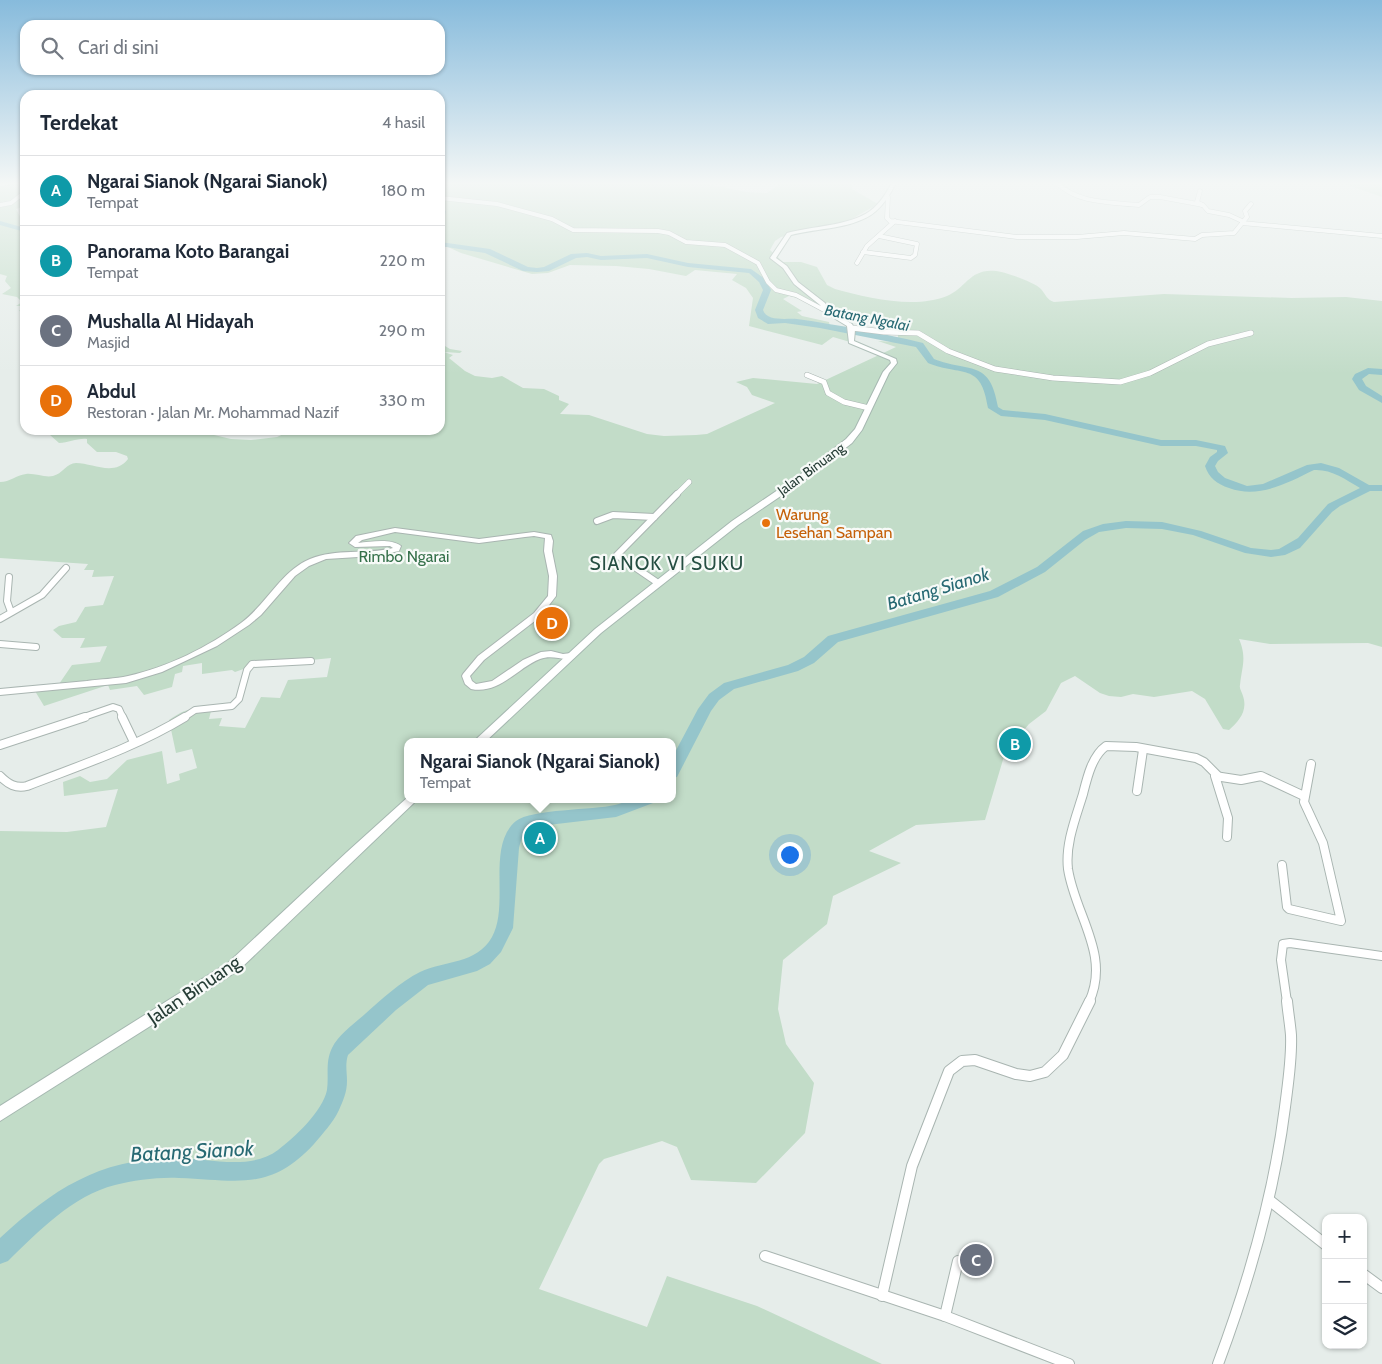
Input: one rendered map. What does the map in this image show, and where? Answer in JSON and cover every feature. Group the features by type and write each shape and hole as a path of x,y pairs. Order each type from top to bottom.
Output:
{"main road":[{"path":"778,247 774,258 785,267 796,283 823,304 826,311 846,322 852,329"},
{"name":"Jalan Binuang","path":"482,738 570,656 658,583 734,522 800,479 849,441 858,430 886,372 894,361 883,354 851,342 852,329"},
{"name":"Jalan Binuang","path":"0,1114 234,966 409,803"}],"street":[{"path":"728,247 758,263 768,282 776,290 796,296 826,311"},
{"path":"857,263 867,247"},
{"path":"863,252 911,258 915,255 917,247"},
{"path":"852,329 918,334 948,351 995,369 1053,378 1120,382 1129,381 1152,371 1202,346 1251,333"},
{"path":"807,375 824,382 828,393 842,401 869,408"},
{"path":"658,583 617,555 689,482"},
{"path":"597,522 605,516 613,515 654,517"},
{"path":"0,692 126,680 147,676 164,669 244,625 297,572 313,561 396,549 397,546 391,544 355,545 353,543 359,538 396,530 479,541 532,534 548,537 548,551 553,576 552,596 536,615 481,658 466,676 468,682 474,687 484,687 509,677 528,661 546,654 563,658 570,656"},
{"path":"0,619 42,595 66,568"},
{"path":"9,577 7,601 11,612"},
{"path":"0,644 36,647"},
{"path":"0,776 13,786 22,788 118,751 165,729 195,710 232,706 239,698 247,670 252,664 311,660"},
{"path":"0,745 113,707 119,709 134,742"},
{"path":"882,1296 912,1166 949,1071 956,1063 972,1059 985,1062 1016,1076 1028,1078 1040,1075 1060,1059 1095,989 1097,970 1095,953 1068,865 1070,848 1088,776 1101,750 1111,745 1196,758 1204,762 1218,776 1241,780 1261,776 1304,796"},
{"path":"1137,791 1144,750"},
{"path":"1282,865 1287,907 1289,909 1340,921 1323,843 1305,808 1304,796 1311,764"},
{"path":"1218,776 1214,776 1214,780 1228,818 1227,837"},
{"path":"1218,1364 1238,1310 1268,1200 1283,1122 1291,1059 1291,1034 1280,960 1281,949 1284,944 1290,944 1382,956"},
{"path":"1268,1200 1322,1242"},
{"path":"765,1256 945,1316 1069,1364"},
{"path":"945,1316 958,1261"},
{"path":"1367,1277 1382,1288"}],"green space":[{"path":"0,247 20,247 20,300 17,297 2,294 11,288 5,281 7,276 0,274"},
{"name":"Rimbo Ngarai","path":"445,247 772,247 770,250 783,262 801,262 817,267 827,285 835,289 876,299 906,302 921,302 947,296 974,275 987,271 1006,273 1032,283 1041,289 1048,299 1054,302 1164,294 1292,298 1346,297 1382,301 1382,647 1368,643 1270,644 1239,639 1243,657 1240,688 1244,706 1242,715 1229,730 1223,729 1205,699 1192,691 1154,697 1133,694 1121,697 1100,693 1075,676 1061,683 1046,711 1029,724 1005,753 985,820 916,825 869,851 901,863 833,896 827,924 783,960 778,1009 786,1044 814,1083 805,1133 756,1183 691,1180 677,1147 662,1141 604,1159 599,1164 539,1289 647,1327 667,1276 757,1306 882,1364 0,1364 0,831 67,832 106,827 118,789 64,796 63,782 80,776 90,782 107,779 127,760 162,751 167,784 180,780 179,774 197,768 192,749 176,753 169,720 184,711 198,709 211,711 209,719 222,718 219,726 245,728 261,697 280,698 288,680 327,677 331,658 252,666 235,672 232,670 202,674 202,663 183,666 182,672 175,674 172,687 144,695 137,686 110,690 108,685 44,706 35,691 59,684 72,665 100,662 107,646 80,648 85,638 62,638 53,630 59,626 76,622 85,607 103,605 114,576 92,577 94,570 84,570 88,564 0,558 0,482 26,474 53,476 73,463 110,468 122,464 128,459 127,456 116,452 97,452 87,443 87,439 59,443 50,435 214,435 231,439 251,440 281,435 445,435 445,352 453,355 449,358 465,371 475,376 492,378 502,376 523,388 544,389 559,396 559,400 569,404 560,414 589,415 647,434 664,436 707,434 775,403 752,395 747,387 736,382 753,378 817,384 896,347 878,341 895,342 898,333 861,317 848,315 840,321 801,299 789,296 783,299 802,311 797,312 802,316 829,322 830,327 852,333 850,342 833,337 822,345 749,326 753,298 746,288 732,280 737,274 695,270 686,276 649,269 570,265 548,273 532,274 461,253"},
{"path":"445,346 462,351 460,353 445,352"}],"waterway":[{"name":"Batang Ngalai","path":"458,247 487,251 526,269 537,270 546,269 574,256 587,255 601,258 647,256 688,265 751,271 762,281 767,290 759,310 761,316 768,321 785,320 820,325 920,345 925,355 931,361 971,370 984,379 989,388 993,408 1001,413 1045,417 1161,443 1196,443 1221,448 1223,453 1214,459 1210,466 1214,475 1224,482 1247,489 1264,487 1311,468 1321,467 1342,473 1367,488"},
{"name":"Batang Sianok","path":"1382,372 1368,371 1358,376 1357,379 1362,388 1382,400"},
{"name":"Batang Sianok","path":"676,765 705,709 714,697 729,686 793,668 809,660 833,639 994,594 1041,569 1080,538 1095,530 1126,524 1174,527 1249,551 1260,553 1281,552 1296,545 1308,535 1328,510 1336,504 1367,488"},
{"name":"Batang Sianok","path":"1367,488 1382,488"},
{"name":"Batang Sianok","path":"0,1253 53,1206 98,1180 115,1175 164,1168 238,1172 268,1167 282,1159 315,1128 332,1103 336,1091 337,1058 341,1049 411,987 431,976 470,966 484,958 495,947 505,928 511,848 514,835 522,825 531,821 616,811 637,803"}],"place":[{"name":"Warung Lesehan Sampan","path":"766,523"},
{"name":"Abdul","path":"552,623"},
{"name":"Panorama Koto Barangai","path":"1015,744"},
{"name":"Ngarai Sianok (Ngarai Sianok)","path":"540,838"},
{"name":"Mushalla Al Hidayah","path":"976,1260"}],"district":[{"name":"SIANOK VI SUKU","path":"667,563"}]}
